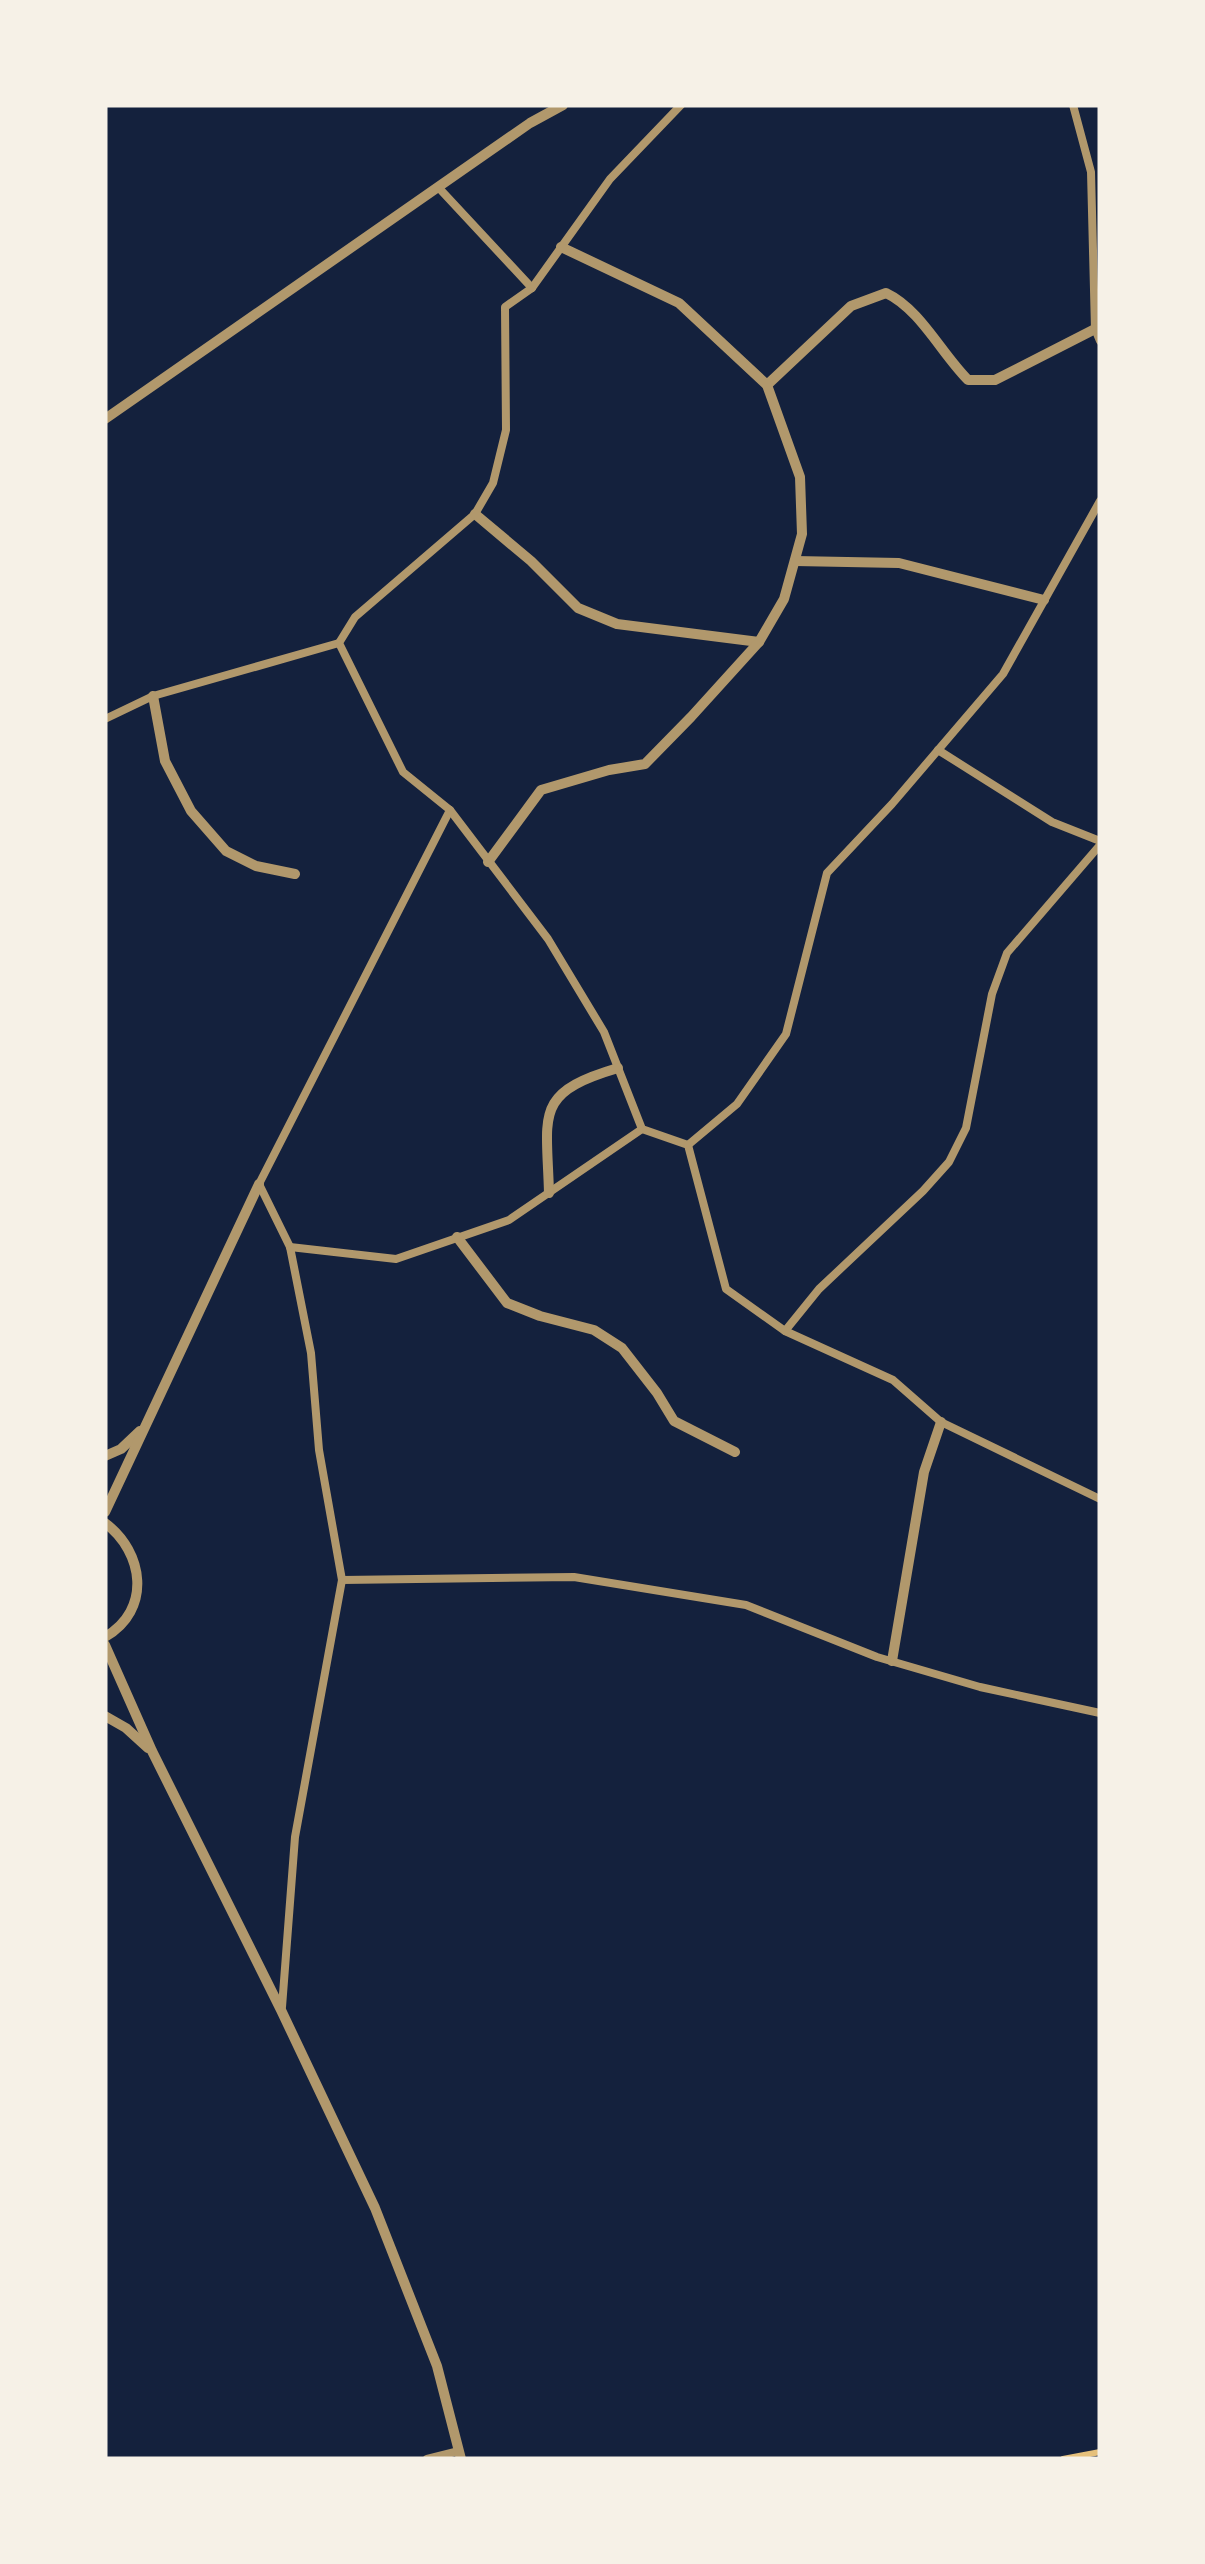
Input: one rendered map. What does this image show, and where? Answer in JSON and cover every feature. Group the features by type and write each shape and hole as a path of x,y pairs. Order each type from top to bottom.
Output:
{"street":[{"path":"105,419 530,123 563,105"},
{"path":"488,862 540,790 645,764 759,642 784,599 802,534 800,477 767,385 679,304 560,247"},
{"path":"767,385 851,306 886,293 903,301 968,380 995,380 1098,335"},
{"path":"475,514 532,561 578,608 617,624 759,642"},
{"path":"795,561 899,563 1044,600"},
{"path":"153,696 165,760 190,811 226,851 256,866 296,874"},
{"path":"549,1193 548,1120 557,1095 583,1078 618,1068"},
{"path":"105,1512 260,1184"},
{"path":"458,1237 507,1302 540,1316 594,1330 622,1348 674,1421 734,1452"},
{"path":"892,1661 924,1472 941,1422"},
{"path":"105,1456 121,1449 144,1427"},
{"path":"105,1523 132,1551 138,1572 137,1594 128,1614 105,1637"},
{"path":"105,1645 152,1751 375,2208 438,2366 460,2455"},
{"path":"105,1716 152,1751"}],"lane":[{"path":"105,719 153,696 339,643 355,617 475,514 493,483 506,430 505,306 532,288 610,179 681,105"},
{"path":"1073,105 1091,172 1098,335"},
{"path":"438,187 532,288"},
{"path":"688,1145 738,1104 786,1034 827,873 1003,674 1100,501"},
{"path":"339,643 402,772 450,810 548,939 604,1032 642,1130"},
{"path":"785,1331 818,1289 924,1191 949,1162 966,1128 992,994 1007,953 1100,843 1052,822 938,750"},
{"path":"281,2010 295,1838 342,1580 320,1450 310,1354 290,1246 260,1184 450,810"},
{"path":"642,1130 688,1145"},
{"path":"290,1246 396,1259 509,1220 642,1130"},
{"path":"688,1145 726,1289 785,1331 894,1380 941,1422 1100,1499"},
{"path":"342,1580 574,1577 746,1604 892,1661 980,1687 1100,1712"},
{"path":"427,2459 460,2455"}],"path":[{"path":"1063,2459 1100,2452"}]}
